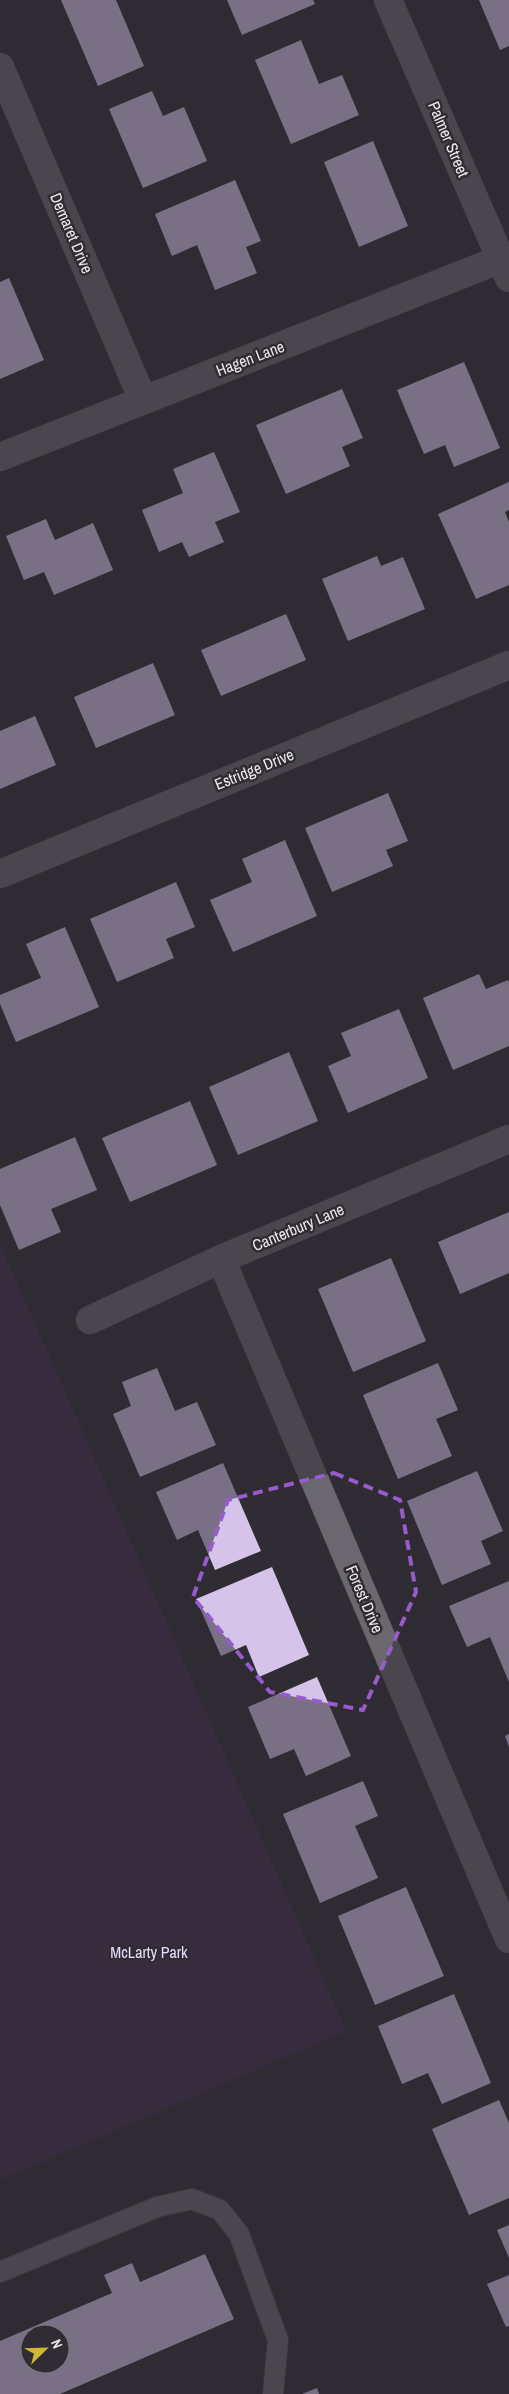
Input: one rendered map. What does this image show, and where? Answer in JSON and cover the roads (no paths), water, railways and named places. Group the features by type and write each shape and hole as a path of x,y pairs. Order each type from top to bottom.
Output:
{"street":[{"name":"Palmer Street","path":"388,0 505,269"},
{"name":"Demaret Drive","path":"0,67 143,400"},
{"name":"Hagen Lane","path":"0,457 143,400 505,269"},
{"name":"Estridge Drive","path":"0,874 509,665"},
{"name":"Canterbury Lane","path":"90,1320 220,1260 509,1139"},
{"name":"Forest Drive","path":"220,1260 503,1909 509,1939"}],"lane":[{"path":"0,2272 157,2207 192,2199 220,2210 238,2234 278,2340 273,2394"}],"park label":[{"name":"McLarty Park","path":"149,1952"}]}
